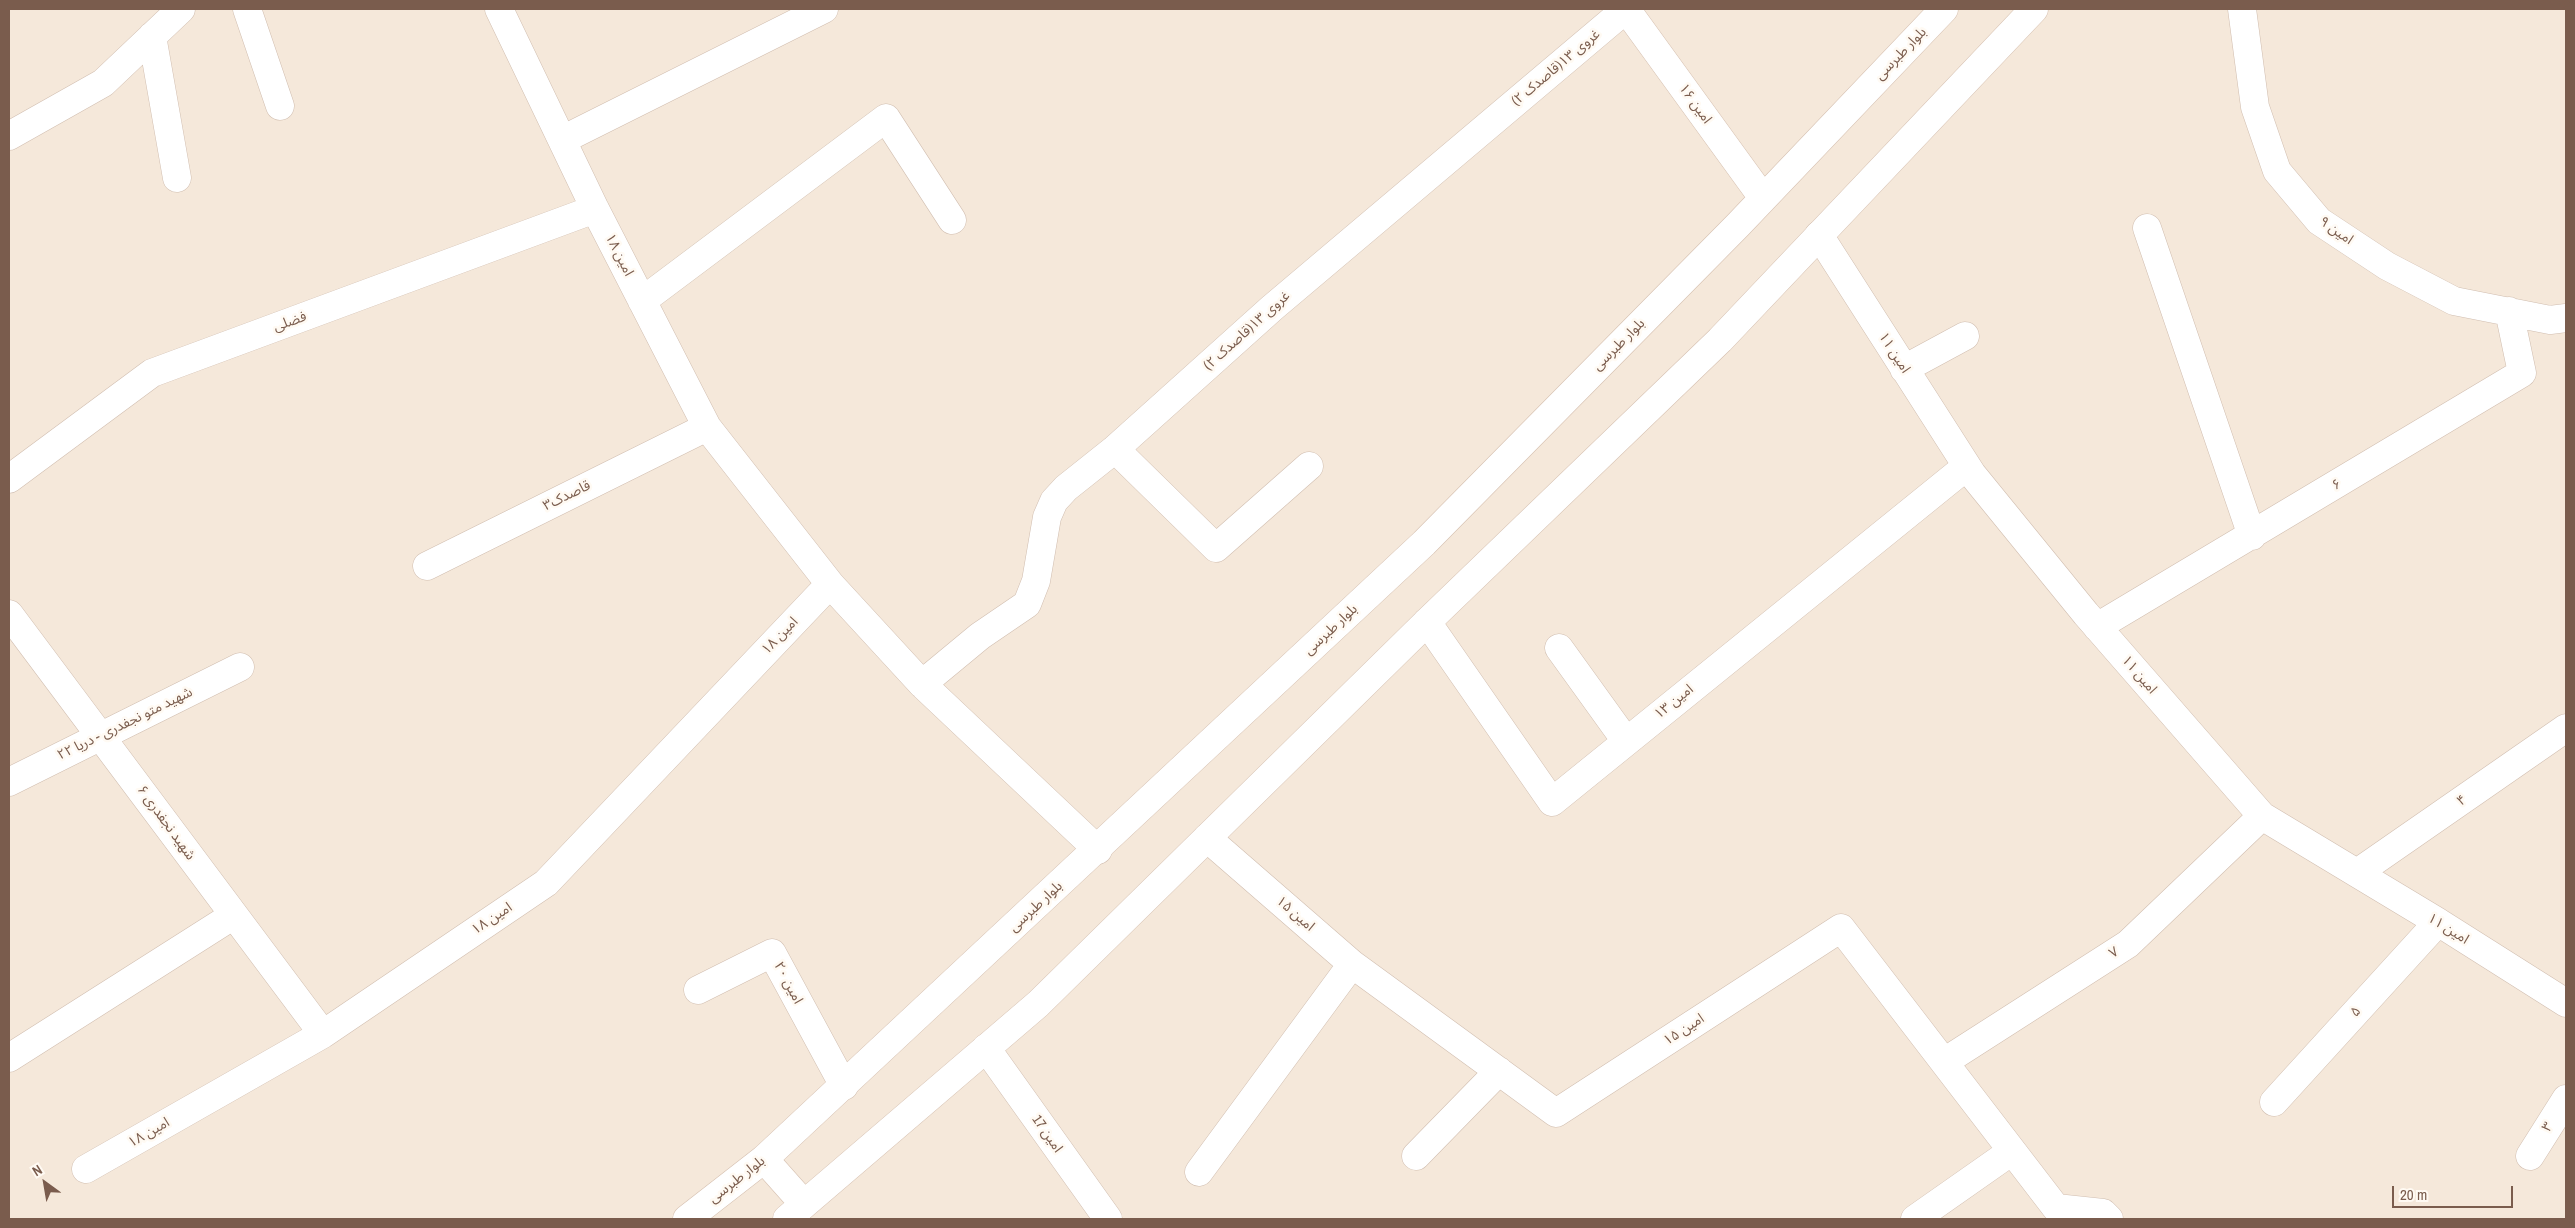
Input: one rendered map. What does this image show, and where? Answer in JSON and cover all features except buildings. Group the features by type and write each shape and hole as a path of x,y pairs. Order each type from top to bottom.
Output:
{"street":[{"path":"9,136 104,83 182,9"},
{"path":"247,9 280,106"},
{"name":"امین ۱۸","path":"499,9 642,302 707,427 830,584 922,684 1098,850"},
{"path":"562,140 824,9"},
{"name":"امین ۱۶","path":"1626,9 1763,198"},
{"name":"غروی ۱۳(قاصدک ۲)","path":"922,684 980,636 1027,604 1036,581 1047,517 1054,501 1066,488 1114,450 1272,308 1626,9"},
{"name":"بلوار طبرسی","path":"687,1219 764,1159 844,1086 1424,543 1763,198 1944,9"},
{"path":"764,1159 796,1212 1038,1004 1428,622 1720,340 2034,9"},
{"name":"امین ۹","path":"2242,9 2255,108 2277,171 2319,220 2387,266 2454,301 2550,320 2566,318"},
{"path":"152,36 177,178"},
{"path":"642,302 886,118 952,220"},
{"name":"فضلی","path":"9,479 152,373 596,209"},
{"path":"2147,228 2252,536"},
{"name":"امین ۱۱","path":"1819,235 1967,466 2097,627 2262,816 2438,922 2566,1003"},
{"name":"۶","path":"2097,627 2522,373 2509,312"},
{"path":"1904,369 1965,336"},
{"name":"قاصدک۳","path":"427,566 707,427"},
{"path":"1114,450 1216,548 1308,466"},
{"name":"امین ۱۳","path":"1428,622 1552,802 1967,466"},
{"name":"امین ۱۸","path":"86,1169 323,1034 546,883 830,584"},
{"name":"شهید نجفدری ۶","path":"9,614 323,1034"},
{"path":"1559,648 1626,741"},
{"name":"شهید متو نجفدری - دریا ۲۲","path":"9,782 240,667"},
{"name":"۴","path":"2357,873 2566,728"},
{"name":"۷","path":"1944,1062 2128,944 2262,816"},
{"name":"امین ۱۵","path":"1207,838 1352,964 1556,1113 1841,928 2056,1208 2103,1214 2109,1219"},
{"path":"9,1058 234,915"},
{"name":"۵","path":"2274,1102 2438,922"},
{"name":"امین ۲۰","path":"698,990 772,952 844,1086"},
{"path":"1199,1172 1352,964"},
{"name":"امین 17","path":"986,1048 1108,1219"},
{"path":"1416,1156 1499,1071"},
{"name":"۳","path":"2530,1156 2566,1098"},
{"path":"1915,1219 2012,1151"}],"shaded area":[{"path":"9,9 2566,9 2566,1219 9,1219"}]}
